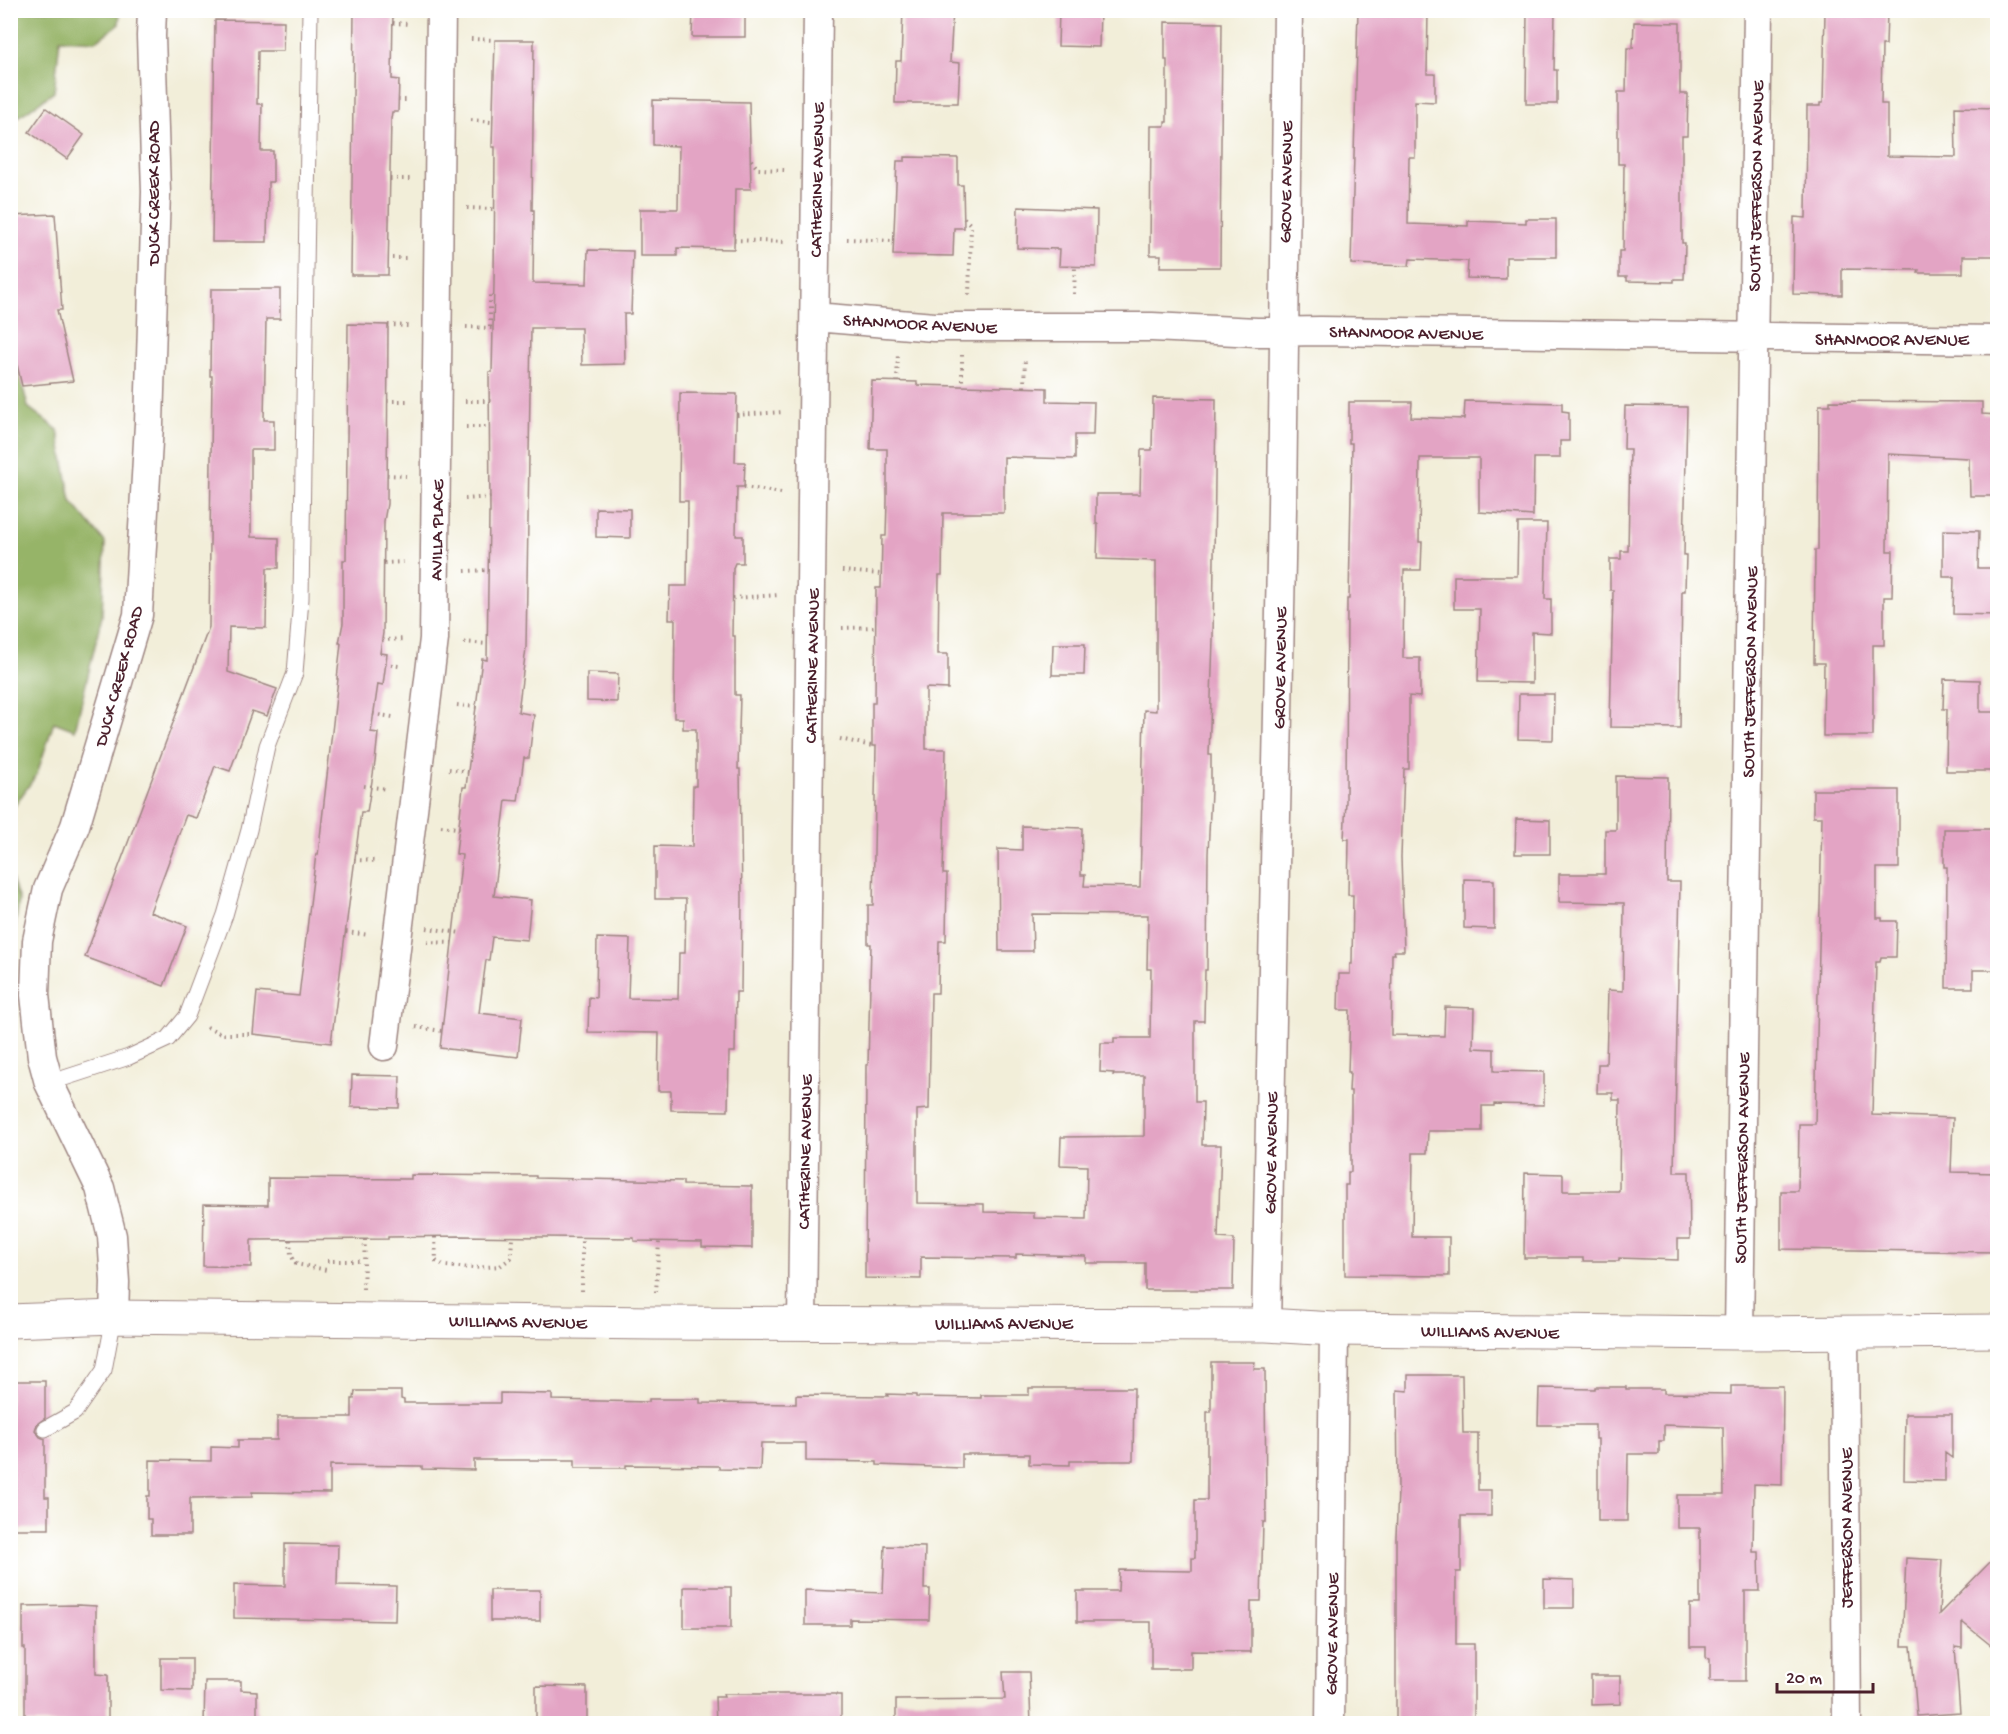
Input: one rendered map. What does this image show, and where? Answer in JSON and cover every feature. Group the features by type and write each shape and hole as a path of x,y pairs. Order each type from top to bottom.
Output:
{"street":[{"name":"DUCK CREEK ROAD","path":"114,1317 115,1282 112,1236 100,1188 49,1083 42,1057 35,995 37,941 48,889 75,826 138,615 149,424 156,192 151,72 153,10"},
{"name":"AVILLA PLACE","path":"384,1046 434,639 441,10"},
{"name":"CATHERINE AVENUE","path":"802,1322 818,10"},
{"name":"GROVE AVENUE","path":"1266,1324 1282,521 1288,10"},
{"name":"SOUTH JEFFERSON AVENUE","path":"1739,1333 1758,10"},
{"name":"SHANMOOR AVENUE","path":"815,317 900,325 967,327 1152,327 1257,332 1284,330 1998,340"},
{"name":"WILLIAMS AVENUE","path":"10,1321 114,1317 655,1323 1266,1324 1334,1329 1739,1333 1998,1331"},
{"name":"GROVE AVENUE","path":"1330,1724 1334,1329"},
{"name":"JEFFERSON AVENUE","path":"1844,1333 1847,1724"}],"lane":[{"path":"49,1083 129,1057 168,1039 187,1016 225,915 249,830 267,746 295,673 302,588 310,10"},
{"path":"45,1429 75,1412 104,1370 114,1317"}],"path":[{"path":"751,160 758,169 790,170"},
{"path":"964,218 971,225 967,327"},
{"path":"847,239 893,241"},
{"path":"734,240 789,242"},
{"path":"1074,294 1075,267"},
{"path":"490,291 490,327"},
{"path":"736,415 786,411"},
{"path":"744,487 785,493"},
{"path":"842,571 881,574"},
{"path":"733,598 783,594"},
{"path":"842,628 878,627"},
{"path":"840,739 872,746"},
{"path":"424,928 461,933"},
{"path":"187,1016 222,1034 253,1034"},
{"path":"435,1237 436,1261 445,1266 472,1268 500,1266 511,1258 512,1237"},
{"path":"580,1322 582,1238"},
{"path":"363,1293 365,1239"},
{"path":"290,1240 291,1255 296,1264 327,1270"},
{"path":"655,1323 659,1242"},
{"path":"327,1261 363,1261"}],"green space":[{"path":"11,10 120,11 119,24 96,41 60,39 54,92 11,122"},
{"path":"10,335 28,407 58,430 71,501 105,542 102,616 75,730 54,722 37,774 11,811"},
{"path":"11,877 19,900 11,955"}],"building":[{"path":"354,10 393,10 392,79 399,80 398,112 392,112 391,119 388,275 351,275"},
{"path":"693,10 745,10 745,37 692,37"},
{"path":"903,10 953,10 950,62 960,63 958,103 895,103 896,61 901,61"},
{"path":"1059,10 1100,10 1099,47 1058,46"},
{"path":"1358,10 1428,10 1427,74 1435,74 1435,102 1415,101 1415,157 1409,157 1408,224 1468,226 1468,221 1526,223 1526,219 1556,219 1556,257 1506,257 1506,279 1467,278 1468,261 1410,259 1409,266 1351,264"},
{"path":"1527,11 1555,11 1554,70 1557,70 1557,104 1526,104"},
{"path":"1825,11 1887,12 1886,45 1882,45 1881,104 1887,104 1887,156 1956,157 1955,107 1998,108 1998,256 1963,256 1963,273 1842,269 1842,295 1793,294 1794,217 1806,218 1807,106 1820,106 1820,103 1823,103"},
{"path":"215,20 284,21 283,51 258,51 257,104 262,104 261,151 273,151 273,182 268,182 267,242 212,242"},
{"path":"1165,22 1222,23 1220,267 1160,267 1161,255 1150,255 1151,126 1165,126 1167,122"},
{"path":"1634,22 1680,23 1680,94 1688,94 1687,136 1682,136 1682,243 1685,243 1684,279 1674,279 1674,282 1627,281 1627,277 1619,277 1619,251 1623,251 1624,164 1618,164 1618,92 1626,92 1627,48 1633,48"},
{"path":"495,40 534,40 533,283 587,284 588,250 633,251 631,314 624,314 625,364 582,365 581,328 531,328 526,648 518,712 534,715 529,758 524,758 518,801 506,800 494,896 531,900 527,940 492,937 489,960 486,960 479,1013 522,1018 518,1057 440,1048 462,855 456,854 463,787 466,787 482,659 487,660 490,513 489,372 492,372 494,283 495,147 492,147"},
{"path":"653,100 749,102 751,189 735,189 734,249 677,248 677,256 640,256 640,209 678,209 679,146 653,145"},
{"path":"46,108 84,135 67,159 29,132"},
{"path":"905,157 958,158 958,185 963,185 964,228 954,228 953,256 893,255 897,161 905,161"},
{"path":"1018,207 1097,210 1096,267 1059,266 1060,249 1017,248"},
{"path":"55,214 62,310 57,310 73,381 22,386 10,335 10,216"},
{"path":"211,289 280,289 280,319 266,319 264,420 274,420 274,450 251,450 251,537 279,538 279,568 267,568 266,628 229,627 228,672 277,689 267,716 252,711 230,771 215,766 196,818 186,815 150,912 187,926 164,986 85,957 209,627"},
{"path":"348,324 388,325 387,504 384,521 383,633 380,653 387,654 383,685 378,684 371,732 378,733 375,762 367,812 361,812 331,1043 253,1034 257,992 299,996 316,854 318,855 338,679 341,643 339,643 343,623 343,560 346,560"},
{"path":"872,381 917,382 917,385 1047,388 1047,401 1094,402 1093,435 1075,435 1075,459 1004,457 1004,513 943,513 942,575 939,575 938,654 948,654 948,689 926,688 926,749 946,749 943,874 947,874 946,941 939,941 938,993 931,993 929,1109 917,1110 917,1203 984,1204 984,1212 1034,1213 1034,1218 1086,1219 1087,1166 1060,1165 1061,1137 1144,1136 1144,1075 1113,1075 1114,1073 1100,1072 1101,1043 1114,1043 1114,1038 1150,1038 1151,969 1147,969 1148,915 1032,914 1033,951 999,951 998,849 1022,850 1022,826 1082,828 1081,875 1085,875 1084,886 1140,887 1144,710 1156,711 1156,561 1097,559 1096,494 1140,494 1141,450 1152,450 1153,398 1216,399 1207,970 1205,970 1204,1021 1195,1021 1195,1102 1203,1102 1202,1145 1221,1145 1218,1238 1234,1239 1233,1290 1145,1290 1145,1263 1086,1263 1086,1256 1016,1254 1016,1258 921,1257 921,1279 865,1278 866,1065 868,1065 871,944 868,944 868,905 873,905 876,746 872,746 872,703 875,703 876,588 881,588 882,536 886,536 887,501 887,449 870,449"},
{"path":"680,393 737,394 735,462 745,462 744,487 737,487 736,536 743,536 743,563 735,563 733,568 732,636 735,636 735,695 740,695 738,769 740,769 742,897 741,992 736,992 735,1052 729,1052 728,1111 671,1110 671,1091 658,1091 659,1033 588,1032 589,997 596,998 597,938 630,939 628,998 678,999 679,953 685,953 686,899 655,899 655,846 692,847 693,786 696,786 696,729 683,729 683,718 674,718 675,619 669,619 670,586 687,586 688,501 679,501"},
{"path":"1465,401 1562,403 1562,411 1569,412 1569,441 1560,441 1560,458 1534,458 1533,516 1479,512 1479,458 1420,458 1421,570 1404,570 1403,658 1420,658 1420,697 1409,696 1409,769 1404,769 1401,857 1404,951 1394,951 1395,954 1392,954 1391,1035 1444,1036 1445,1007 1474,1008 1473,1048 1494,1049 1494,1071 1544,1072 1544,1105 1494,1104 1494,1106 1482,1106 1482,1131 1428,1131 1427,1153 1413,1153 1412,1237 1449,1237 1449,1276 1345,1275 1345,1185 1348,1185 1348,1172 1351,1172 1351,1091 1349,1091 1350,1072 1348,1072 1350,1010 1338,1010 1339,974 1350,974 1350,964 1352,964 1353,895 1348,895 1349,839 1344,839 1347,599 1349,599 1352,443 1349,443 1349,402 1412,402 1411,417 1464,419"},
{"path":"1830,401 1982,402 1982,414 1998,415 1998,496 1970,496 1969,458 1888,454 1887,551 1893,551 1892,597 1884,597 1884,645 1873,645 1873,736 1823,736 1824,663 1814,663 1815,550 1818,550 1819,405 1830,405"},
{"path":"1625,406 1687,407 1684,555 1686,555 1685,591 1682,591 1680,728 1610,727 1613,590 1610,590 1610,559 1621,559 1621,551 1628,551 1630,449 1624,449"},
{"path":"596,508 630,509 630,538 596,537"},
{"path":"1518,523 1547,523 1545,599 1551,599 1551,633 1532,632 1532,683 1478,682 1480,609 1454,609 1454,576 1517,576"},
{"path":"1943,530 1979,531 1978,568 1998,568 1998,615 1953,614 1954,577 1943,577"},
{"path":"1053,644 1085,644 1084,675 1052,675"},
{"path":"587,673 618,674 617,702 587,701"},
{"path":"1944,679 1980,680 1980,712 1998,712 1998,771 1946,771 1947,709 1943,709"},
{"path":"1519,694 1554,694 1553,740 1518,739"},
{"path":"1616,776 1668,777 1667,882 1680,882 1674,1172 1689,1172 1690,1239 1678,1239 1678,1260 1619,1258 1619,1261 1583,1261 1583,1258 1524,1258 1525,1173 1563,1174 1563,1191 1619,1191 1620,1100 1613,1100 1613,1093 1597,1093 1598,1064 1606,1064 1608,990 1623,991 1624,903 1559,902 1559,874 1605,874 1605,830 1616,830"},
{"path":"1813,790 1899,790 1899,868 1877,868 1877,918 1882,918 1882,921 1897,921 1896,957 1881,957 1880,962 1876,962 1872,1115 1953,1118 1951,1172 1998,1173 1998,1252 1781,1249 1781,1191 1798,1191 1799,1124 1815,1124 1822,817 1813,817"},
{"path":"1516,819 1550,820 1550,854 1515,854"},
{"path":"1944,829 1998,829 1998,970 1973,970 1973,988 1946,988 1947,867 1944,867"},
{"path":"1464,879 1494,880 1494,929 1464,928"},
{"path":"352,1075 400,1076 399,1108 351,1107"},
{"path":"411,1175 536,1176 536,1178 683,1181 683,1185 752,1186 752,1248 702,1247 702,1242 634,1241 634,1238 461,1236 251,1240 251,1267 203,1266 204,1204 268,1205 268,1178 411,1179"},
{"path":"1211,1362 1255,1362 1254,1369 1265,1369 1266,1522 1263,1522 1261,1601 1251,1601 1251,1652 1191,1651 1191,1669 1151,1669 1151,1622 1077,1622 1077,1591 1118,1591 1119,1570 1192,1571 1192,1558 1195,1558 1195,1500 1207,1500 1207,1412 1211,1412"},
{"path":"1408,1375 1462,1375 1463,1433 1478,1433 1478,1490 1491,1490 1491,1516 1461,1516 1461,1572 1456,1572 1456,1644 1474,1644 1474,1724 1396,1724 1397,1390 1408,1391"},
{"path":"10,1381 45,1381 45,1418 37,1424 35,1430 40,1437 45,1439 45,1497 49,1497 49,1529 10,1529"},
{"path":"1731,1386 1783,1386 1782,1485 1754,1484 1753,1552 1759,1552 1760,1591 1745,1591 1745,1681 1710,1681 1710,1658 1706,1657 1706,1647 1690,1647 1690,1604 1700,1604 1700,1528 1677,1528 1677,1495 1724,1495 1723,1427 1664,1425 1664,1441 1659,1441 1659,1454 1628,1454 1627,1521 1598,1521 1598,1439 1595,1439 1595,1425 1538,1425 1539,1388 1626,1387 1626,1389 1664,1389 1664,1393 1731,1394"},
{"path":"1029,1388 1134,1388 1133,1461 1070,1461 1070,1465 1029,1464 1029,1454 962,1454 962,1468 877,1465 877,1462 806,1461 806,1443 761,1443 760,1470 719,1469 719,1466 626,1465 626,1468 575,1468 575,1460 474,1460 474,1470 422,1469 422,1466 330,1465 330,1493 252,1492 252,1497 190,1498 190,1535 151,1535 151,1519 147,1519 147,1496 150,1496 150,1460 211,1461 211,1447 238,1448 238,1440 277,1440 277,1417 352,1417 352,1399 354,1399 355,1391 401,1391 401,1399 404,1403 500,1403 500,1393 552,1394 552,1400 649,1402 649,1399 700,1399 700,1403 796,1404 796,1395 888,1396 887,1394 981,1398 981,1395 1029,1395"},
{"path":"1905,1414 1952,1414 1952,1458 1945,1453 1945,1481 1904,1480"},
{"path":"285,1544 338,1545 337,1585 396,1586 395,1621 234,1618 234,1585 285,1586"},
{"path":"885,1546 925,1547 924,1589 930,1589 929,1620 850,1619 850,1625 805,1625 805,1590 883,1593"},
{"path":"1998,1554 1998,1651 1962,1622 1962,1648 1955,1647 1960,1713 1917,1716 1911,1646 1902,1646 1906,1558 1942,1560 1939,1614"},
{"path":"1544,1579 1574,1580 1574,1608 1544,1608"},
{"path":"684,1587 731,1587 731,1628 684,1628"},
{"path":"490,1590 540,1590 540,1621 490,1621"},
{"path":"23,1606 96,1606 96,1674 108,1675 108,1724 25,1723"},
{"path":"161,1658 192,1658 192,1691 161,1690"},
{"path":"1003,1672 1029,1672 1031,1724 896,1724 896,1700 1005,1699"},
{"path":"1591,1676 1620,1676 1620,1704 1591,1705"},
{"path":"205,1681 241,1681 241,1690 257,1691 257,1724 204,1724"},
{"path":"536,1686 587,1687 587,1724 536,1724"},
{"path":"723,1694 841,1695 841,1724 716,1724 715,1697 724,1697"}]}
